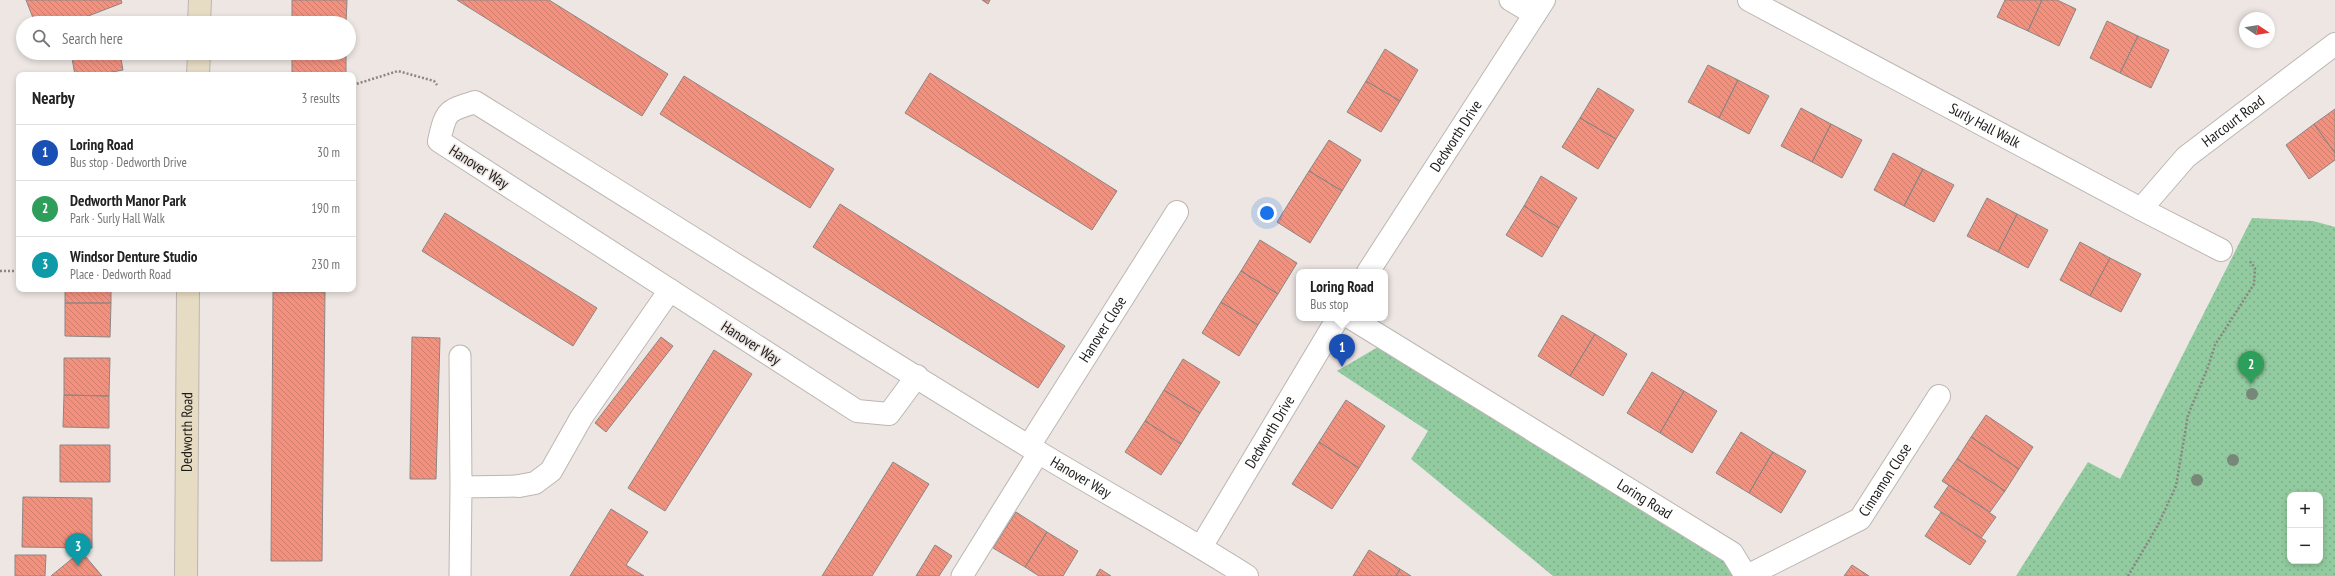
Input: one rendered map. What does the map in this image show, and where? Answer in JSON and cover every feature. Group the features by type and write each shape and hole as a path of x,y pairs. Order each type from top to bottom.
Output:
{"main road":[{"path":"200,0 200,16"},
{"path":"198,72 199,60"},
{"name":"Dedworth Road","path":"186,576 188,292"}],"street":[{"name":"Surly Hall Walk","path":"1749,0 2141,209 2221,250"},
{"name":"Dedworth Drive","path":"1370,269 1540,8"},
{"name":"Harcourt Road","path":"2141,209 2186,157 2335,44"},
{"name":"Hanover Way","path":"917,376 889,414 857,411 439,141 444,119 453,109 476,102 917,376 1034,450 1201,547 1247,576"},
{"name":"Hanover Close","path":"1034,450 1177,212"},
{"path":"519,486 535,483 552,471 581,418 670,290"},
{"name":"Dedworth Drive","path":"1201,547 1336,321"},
{"name":"Loring Road","path":"1355,321 1732,553 1747,576"},
{"name":"Cinnamon Close","path":"1747,576 1860,519 1939,396"}],"lane":[{"path":"1510,0 1540,8"},
{"path":"460,356 460,576"},
{"path":"962,576 1034,450"},
{"path":"460,487 519,486"}],"path":[{"path":"356,83 398,71 434,81 453,109"},
{"path":"2128,576 2158,525 2176,486 2188,415 2208,368 2215,345 2254,284 2255,268 2248,258 2236,251 2221,250"},
{"path":"0,271 16,272"}],"green space":[{"path":"2252,218 2313,221 2335,227 2335,576 2016,576 2088,462 2120,479"},
{"path":"1378,347 1728,563 1733,576 1553,576 1411,459 1428,431 1337,371"}],"building":[{"path":"26,0 121,0 122,3 88,16 32,16"},
{"path":"292,0 347,0 346,16 292,16"},
{"path":"457,0 549,0 668,74 642,116"},
{"path":"982,0 990,0 988,4"},
{"path":"2005,0 2042,0 2028,31 1997,17"},
{"path":"2042,0 2057,0 2076,9 2059,46 2028,31"},
{"path":"2107,21 2138,36 2120,73 2090,58"},
{"path":"2138,36 2169,50 2151,88 2120,73"},
{"path":"1385,49 1418,70 1400,101 1366,81"},
{"path":"72,60 121,60 123,70 112,72 74,72"},
{"path":"292,60 346,60 346,72 292,72"},
{"path":"1708,65 1738,80 1719,118 1688,102"},
{"path":"930,73 1117,191 1092,230 905,113"},
{"path":"684,76 834,169 810,208 660,114"},
{"path":"1738,80 1769,96 1749,134 1719,118"},
{"path":"1366,81 1400,101 1381,132 1347,112"},
{"path":"1598,88 1634,110 1616,139 1580,118"},
{"path":"1801,108 1831,124 1812,162 1781,146"},
{"path":"2335,109 2335,153 2314,124"},
{"path":"1580,118 1616,139 1598,169 1562,147"},
{"path":"1831,124 1862,140 1842,178 1812,162"},
{"path":"2314,124 2335,153 2335,160 2309,179 2286,145"},
{"path":"1329,140 1361,160 1342,191 1309,171"},
{"path":"1893,153 1923,169 1904,206 1874,190"},
{"path":"1923,169 1954,185 1934,222 1904,206"},
{"path":"1309,171 1342,191 1310,243 1277,222"},
{"path":"1541,176 1577,198 1559,228 1524,206"},
{"path":"1987,198 2017,214 1998,252 1967,236"},
{"path":"840,204 1065,346 1038,388 813,247"},
{"path":"1524,206 1559,228 1542,257 1506,235"},
{"path":"445,213 597,308 573,346 422,251"},
{"path":"2017,214 2048,230 2028,268 1998,252"},
{"path":"1260,240 1297,263 1278,294 1241,271"},
{"path":"2080,242 2110,258 2090,296 2060,280"},
{"path":"2110,258 2141,274 2121,312 2090,296"},
{"path":"1241,271 1278,294 1258,325 1221,302"},
{"path":"65,292 111,292 111,303 65,303"},
{"path":"273,292 325,292 322,561 271,561"},
{"path":"1221,302 1258,325 1239,356 1202,333"},
{"path":"65,303 111,303 110,337 65,336"},
{"path":"1562,315 1595,334 1570,376 1538,356"},
{"path":"1595,334 1627,354 1603,396 1570,376"},
{"path":"412,337 440,338 436,479 410,479"},
{"path":"661,337 673,346 606,432 595,423"},
{"path":"714,350 752,374 665,511 628,488"},
{"path":"64,358 110,358 109,396 64,395"},
{"path":"1183,359 1220,382 1200,413 1164,390"},
{"path":"1652,372 1684,391 1660,433 1627,413"},
{"path":"1164,390 1200,413 1181,444 1145,421"},
{"path":"1684,391 1717,411 1692,453 1660,433"},
{"path":"64,395 109,396 109,428 63,427"},
{"path":"1346,400 1385,426 1359,468 1319,442"},
{"path":"1986,415 2033,447 2019,469 1971,437"},
{"path":"1145,421 1181,444 1161,475 1125,452"},
{"path":"1741,432 1773,452 1749,493 1716,473"},
{"path":"1971,437 2019,469 2005,491 1957,459"},
{"path":"1319,442 1359,468 1332,509 1292,484"},
{"path":"60,445 110,445 110,482 60,482"},
{"path":"1773,452 1806,471 1781,513 1749,493"},
{"path":"1957,459 2005,491 1990,512 1942,481"},
{"path":"893,462 929,484 872,576 822,576"},
{"path":"1949,485 1996,517 1981,538 1934,507"},
{"path":"23,497 92,498 92,548 22,547"},
{"path":"611,509 648,532 626,565 644,576 570,576"},
{"path":"1016,512 1047,532 1025,567 993,548"},
{"path":"1941,512 1986,541 1970,565 1925,536"},
{"path":"1047,532 1078,551 1063,576 1039,576 1025,567"},
{"path":"935,545 952,556 939,576 916,576"},
{"path":"1369,550 1400,569 1396,576 1353,576"},
{"path":"79,553 86,557 102,576 51,576"},
{"path":"15,555 46,555 45,576 15,576"},
{"path":"1852,565 1869,576 1844,576"},
{"path":"1100,569 1111,576 1096,576"},
{"path":"1400,569 1411,576 1396,576"}],"place":[{"name":"Loring Road","path":"1342,367"},
{"name":"Dedworth Manor Park","path":"2251,384"},
{"name":"Windsor Denture Studio","path":"78,566"}]}
